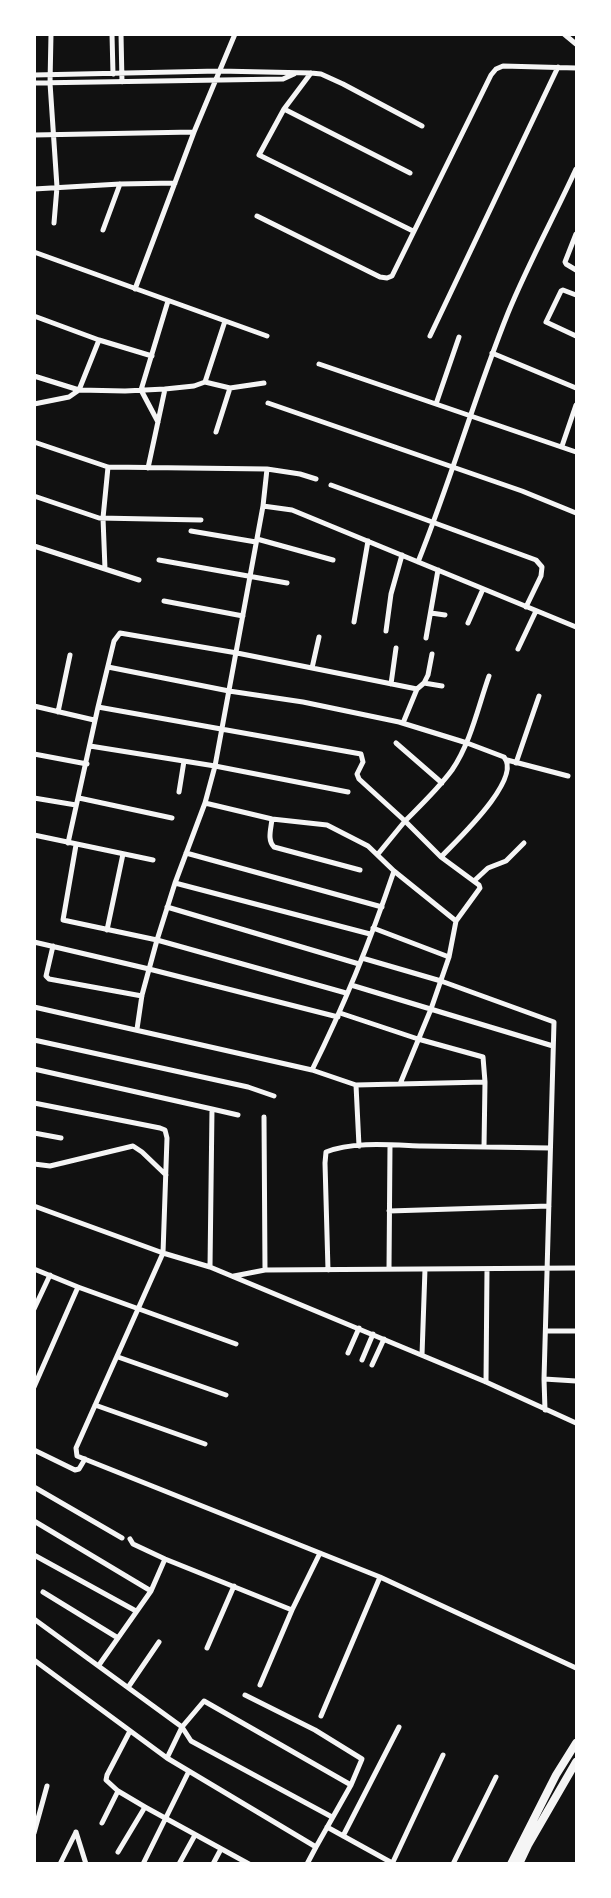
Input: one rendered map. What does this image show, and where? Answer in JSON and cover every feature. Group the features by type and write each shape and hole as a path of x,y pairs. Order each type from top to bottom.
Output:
{"main road":[{"path":"510,1863 556,1775 576,1743"},
{"path":"519,1863 576,1762"}],"street":[{"path":"51,34 50,83 57,187 54,223"},
{"path":"112,34 113,82"},
{"path":"121,34 122,82"},
{"path":"135,289 194,132 235,34"},
{"path":"564,34 576,44"},
{"path":"257,216 372,273 387,278 392,276 490,75 503,66 576,68"},
{"path":"430,336 558,67"},
{"path":"34,75 219,71 284,71 294,74 321,74 422,126"},
{"path":"311,73 284,110 259,155 413,231"},
{"path":"34,83 283,79 294,74"},
{"path":"284,110 410,173"},
{"path":"34,135 194,132"},
{"path":"418,562 509,310 576,169"},
{"path":"34,189 175,183"},
{"path":"103,230 120,184"},
{"path":"576,234 565,262 576,270"},
{"path":"34,252 267,336"},
{"path":"576,295 561,291 546,322 576,336"},
{"path":"158,422 141,390 168,301"},
{"path":"34,316 99,340 152,356"},
{"path":"205,382 225,321"},
{"path":"436,404 459,337"},
{"path":"34,404 69,397 79,390 99,340"},
{"path":"492,353 576,388"},
{"path":"319,364 576,452"},
{"path":"34,376 79,390 125,392 194,386 205,382 230,388 264,383"},
{"path":"216,432 230,388"},
{"path":"148,468 165,389"},
{"path":"268,403 454,467 576,513"},
{"path":"562,446 576,405"},
{"path":"34,442 108,467 267,469 316,479"},
{"path":"105,569 103,518 108,467"},
{"path":"137,1029 142,996 157,940 175,883 206,803 215,766 263,506 267,469"},
{"path":"331,485 536,560 542,567 541,576 526,607"},
{"path":"34,496 103,518 201,520"},
{"path":"263,506 292,510 576,627"},
{"path":"191,531 256,541 333,560"},
{"path":"354,622 368,541"},
{"path":"34,546 139,580"},
{"path":"386,631 402,555"},
{"path":"159,560 287,583"},
{"path":"426,638 438,570"},
{"path":"468,623 483,589"},
{"path":"164,601 243,618"},
{"path":"518,649 536,611"},
{"path":"431,613 445,615"},
{"path":"68,843 87,764 94,720 114,641 120,633 237,653 417,689"},
{"path":"312,668 319,636"},
{"path":"391,684 396,648"},
{"path":"403,723 417,689 428,675 432,654"},
{"path":"58,711 70,655"},
{"path":"108,667 229,692 303,702 403,723 467,743 516,763 568,776"},
{"path":"378,854 453,769 467,743 489,676"},
{"path":"424,683 442,686"},
{"path":"516,763 539,696"},
{"path":"34,706 94,720"},
{"path":"98,707 361,754 363,762 357,774 359,779 441,857 480,888 456,921 449,957 441,981 400,1084"},
{"path":"396,743 442,783"},
{"path":"90,746 215,766 348,792"},
{"path":"34,754 87,764"},
{"path":"441,857 494,800 507,768 507,760"},
{"path":"179,792 184,761"},
{"path":"34,798 76,805"},
{"path":"79,798 172,818"},
{"path":"206,803 272,819 327,825 368,846 394,872 456,921"},
{"path":"272,819 270,843 274,847 360,870"},
{"path":"34,835 153,860"},
{"path":"474,881 488,868 506,861 524,843"},
{"path":"76,845 63,920 157,940 346,993"},
{"path":"186,853 382,907"},
{"path":"107,930 123,854"},
{"path":"312,1070 339,1015 394,872"},
{"path":"175,883 370,934"},
{"path":"167,907 358,964"},
{"path":"373,928 449,957"},
{"path":"34,942 339,1015 483,1057 484,1147"},
{"path":"53,946 46,976 49,979 142,996"},
{"path":"362,957 441,981 554,1022 545,1410"},
{"path":"351,985 553,1047"},
{"path":"34,1007 312,1070 356,1085 485,1083"},
{"path":"34,1040 248,1087 274,1096"},
{"path":"34,1069 238,1115"},
{"path":"356,1085 359,1146"},
{"path":"34,1103 165,1130 167,1138 163,1254 76,1448 77,1456 380,1577 576,1668"},
{"path":"210,1267 212,1109"},
{"path":"264,1117 265,1270"},
{"path":"34,1133 61,1138"},
{"path":"328,1270 326,1152 359,1146 390,1145 550,1148"},
{"path":"389,1269 390,1145"},
{"path":"34,1164 50,1166 132,1146 142,1152 166,1175"},
{"path":"34,1206 163,1254 210,1267 486,1382 576,1423"},
{"path":"389,1211 549,1206"},
{"path":"232,1276 265,1270 576,1268"},
{"path":"34,1269 236,1344"},
{"path":"422,1355 424,1269"},
{"path":"486,1382 487,1269"},
{"path":"34,1309 50,1275"},
{"path":"34,1387 78,1287"},
{"path":"348,1353 359,1328"},
{"path":"546,1331 576,1331"},
{"path":"362,1360 373,1334"},
{"path":"372,1365 384,1339"},
{"path":"118,1357 226,1395"},
{"path":"544,1379 576,1381"},
{"path":"95,1405 205,1444"},
{"path":"34,1450 75,1470 79,1469 85,1460"},
{"path":"34,1497 36,1488 122,1538"},
{"path":"34,1521 151,1590"},
{"path":"130,1539 133,1544 165,1559 292,1610"},
{"path":"260,1685 292,1610 320,1553"},
{"path":"34,1555 136,1611"},
{"path":"99,1665 151,1590 165,1559"},
{"path":"321,1716 380,1577"},
{"path":"207,1647 234,1586"},
{"path":"43,1592 118,1638"},
{"path":"34,1619 129,1686 182,1727 190,1741 332,1818"},
{"path":"129,1686 159,1642"},
{"path":"34,1660 167,1758 316,1847"},
{"path":"245,1695 315,1730 363,1760 307,1863"},
{"path":"167,1758 182,1727 204,1701 351,1785"},
{"path":"343,1836 399,1727"},
{"path":"130,1731 106,1780 118,1791 145,1807 248,1863"},
{"path":"327,1827 393,1863 443,1755"},
{"path":"143,1863 189,1771"},
{"path":"453,1863 496,1778"},
{"path":"34,1833 47,1786"},
{"path":"102,1823 118,1791"},
{"path":"118,1852 145,1807"},
{"path":"60,1863 76,1832 86,1863"},
{"path":"179,1863 195,1834"},
{"path":"213,1863 221,1849"},
{"path":"81,1863 84,1856"}]}
